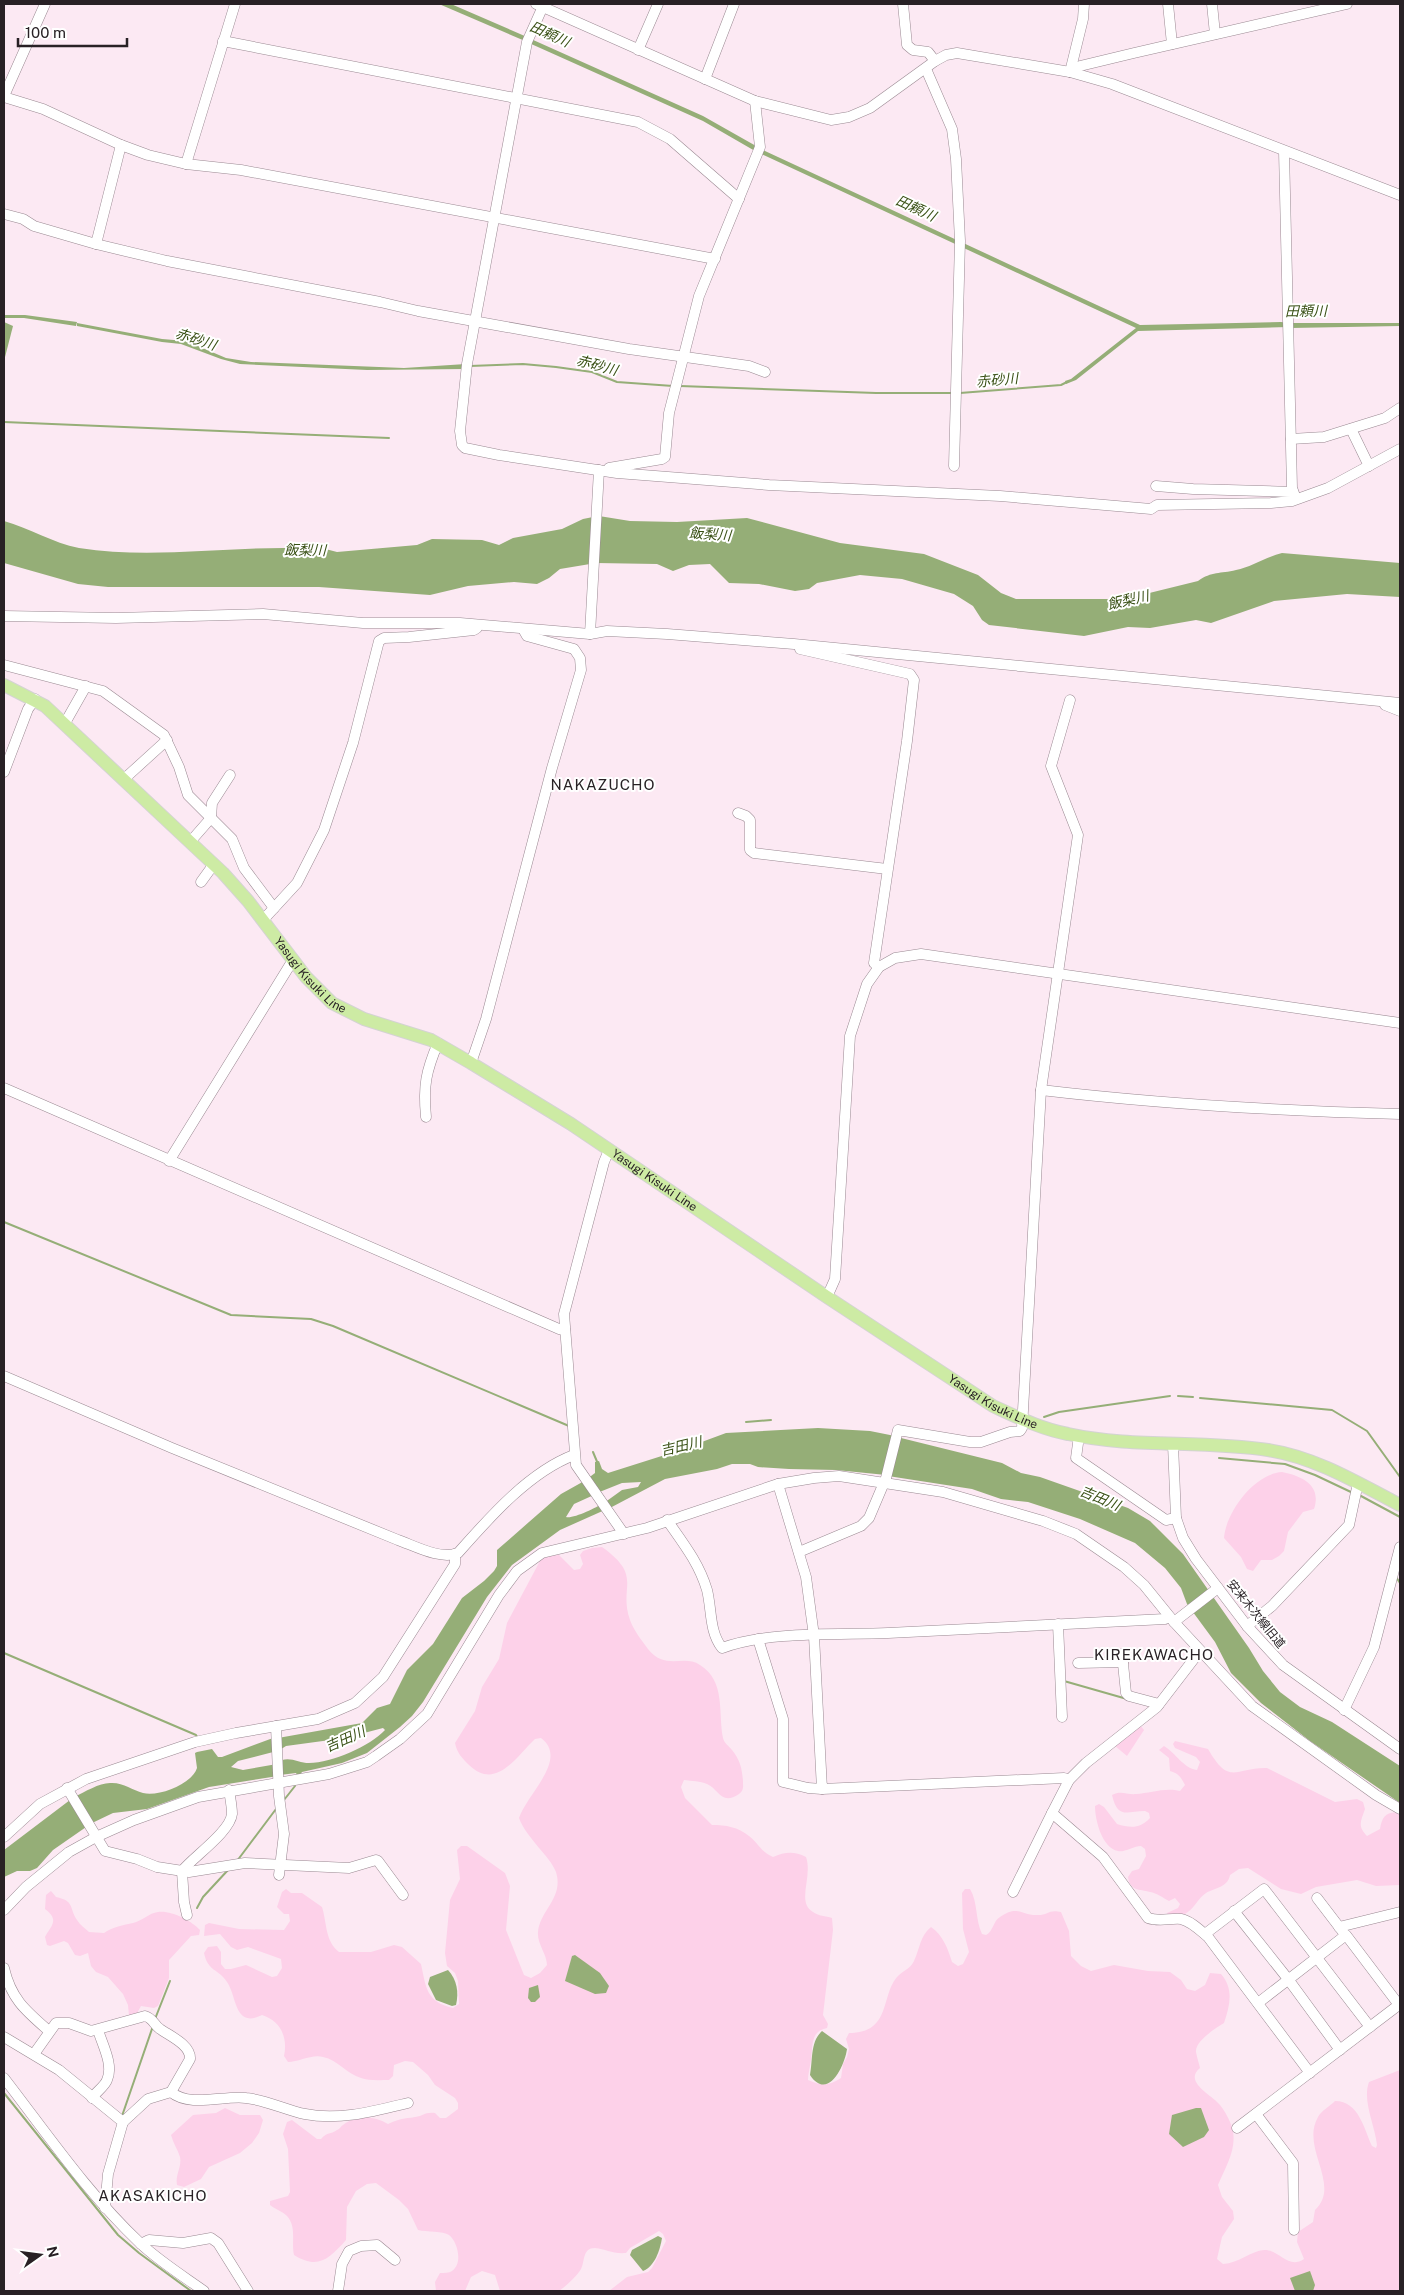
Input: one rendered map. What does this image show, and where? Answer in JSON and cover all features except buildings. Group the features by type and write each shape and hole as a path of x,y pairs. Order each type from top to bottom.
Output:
{"main road":[{"name":"Yasugi Kisuki Line","path":"4,685 35,699 65,723 123,780 214,864 248,901 315,988 341,1008 438,1043 471,1063 610,1150 827,1297 977,1395 1023,1420 1052,1430 1079,1436 1116,1441 1210,1444 1268,1450 1316,1464 1400,1504"}],"street":[{"path":"45,4 4,96 43,109 121,145 186,164 242,170 715,259"},
{"path":"186,164 235,4"},
{"path":"638,50 658,4"},
{"path":"705,78 734,4"},
{"path":"903,4 907,45 913,50 928,52 935,62"},
{"path":"1070,72 1083,19 1084,4"},
{"path":"1168,4 1172,44"},
{"path":"1212,4 1215,34"},
{"path":"1070,72 1080,66 1347,4"},
{"path":"1400,195 1112,84 1070,72 956,53 946,55 935,62 870,108 831,120 755,101 541,5 528,40 516,99 466,367 460,431 462,445 466,448 598,472 769,485 1000,496 1152,509 1157,505 1271,503 1328,488 1400,449"},
{"path":"223,41 638,122 670,139 740,199"},
{"path":"926,69 949,121 954,140 960,244 954,466"},
{"path":"598,472 662,459 665,454 669,413 698,296 759,151 755,101"},
{"path":"96,244 121,145"},
{"path":"1284,151 1294,496"},
{"path":"4,214 22,219 34,226 96,244 167,261 629,350 749,366 765,372"},
{"path":"1291,439 1324,438 1385,418 1400,408"},
{"path":"1351,429 1369,466"},
{"path":"590,630 598,472"},
{"path":"1156,486 1294,496"},
{"path":"4,616 116,618 263,614 363,623 460,623 523,629 667,634 782,643 1400,703"},
{"path":"262,920 305,872 324,830 353,743 379,641 384,638 474,630 480,626"},
{"path":"471,1063 486,1019 552,768 581,670 580,658 574,650 527,636 523,629"},
{"path":"782,643 818,654 910,674 914,680 907,741 874,963 879,968"},
{"path":"4,665 106,693 164,735 179,767 188,795 232,839 244,868 274,908"},
{"path":"65,723 86,686"},
{"path":"4,772 28,709 35,699"},
{"path":"800,1552 861,1526 874,1510 885,1479 898,1430 970,1442 981,1442 1010,1432 1020,1431 1022,1428 1041,1090 1078,835 1054,776 1052,763 1070,700"},
{"path":"1372,700 1400,711"},
{"path":"123,780 166,740"},
{"path":"190,842 211,818 212,803 230,775"},
{"path":"738,813 750,820 750,850 754,853 887,870"},
{"path":"201,882 214,864"},
{"path":"827,1297 835,1279 850,1036 867,984 879,968 894,958 921,954 1400,1023"},
{"path":"169,1161 293,960"},
{"path":"426,1117 425,1075 438,1043"},
{"path":"4,1088 558,1329 565,1330"},
{"path":"1041,1090 1177,1103 1400,1114"},
{"path":"610,1150 604,1162 564,1311 575,1460 624,1534"},
{"path":"4,1376 163,1444 398,1540 425,1550 455,1554"},
{"path":"1079,1436 1076,1458 1166,1520 1176,1518"},
{"name":"安来木次線旧道","path":"1173,1444 1176,1518 1179,1531 1216,1590 1283,1666 1400,1749"},
{"path":"4,1836 40,1804 69,1790 86,1779 195,1742 277,1729 331,1715 355,1703 375,1687 392,1666 455,1564 455,1554 485,1521 518,1491 545,1471 575,1460"},
{"path":"4,1910 26,1888 70,1852 95,1835 181,1802 229,1790 345,1770 367,1762 384,1751 428,1714 499,1594 517,1571 530,1560 547,1551 624,1534 778,1484 840,1476 885,1479 987,1503 1043,1520 1076,1534 1136,1576 1200,1651 1252,1706 1376,1795 1400,1809"},
{"path":"1247,1626 1272,1606 1349,1525 1358,1483"},
{"path":"778,1484 806,1577 814,1636 822,1789"},
{"path":"667,1520 698,1567 711,1609 711,1626 720,1648 758,1640 814,1636 1173,1620 1216,1590"},
{"path":"1344,1710 1374,1647 1400,1548"},
{"path":"1058,1624 1062,1717"},
{"path":"758,1640 783,1719 783,1782 822,1789 1064,1778 1069,1780"},
{"path":"1013,1892 1069,1780 1086,1763 1159,1704 1200,1651"},
{"path":"1078,1663 1123,1658 1126,1693 1129,1696 1159,1704"},
{"path":"277,1729 280,1804 284,1834 279,1870"},
{"path":"69,1790 105,1850 138,1859 157,1867 182,1871 198,1871 232,1865 279,1870 349,1868 378,1860 403,1895"},
{"path":"182,1871 208,1847 229,1821 232,1813 229,1790"},
{"path":"1052,1813 1103,1857 1148,1918 1154,1920 1180,1919 1204,1934 1258,2002 1310,2073"},
{"path":"182,1871 184,1902 187,1915"},
{"path":"1204,1934 1264,1889 1370,2027"},
{"path":"1237,2128 1400,2004 1317,1898"},
{"path":"1234,1911 1288,1979 1340,2050"},
{"path":"1258,2002 1316,1958 1342,1931 1400,1912"},
{"path":"4,1968 10,1988 21,2007 49,2031"},
{"path":"34,2054 55,2024 64,2022 91,2030 98,2030 146,2016 174,2037 191,2055 171,2092 148,2099 120,2120 108,2174 105,2208"},
{"path":"92,2098 106,2082 109,2074 108,2061 98,2030"},
{"path":"4,2037 59,2070 120,2120"},
{"path":"4,2078 88,2189 105,2208 141,2244 204,2291"},
{"path":"171,2092 176,2096 193,2099 246,2098 319,2116 368,2113 408,2102"},
{"path":"1256,2114 1293,2163 1294,2230"},
{"path":"141,2244 150,2240 183,2242 211,2238 218,2243 248,2291"},
{"path":"338,2291 342,2264 349,2251 362,2246 378,2244 395,2260"}],"shaded area":[{"path":"1282,1472 1303,1479 1313,1488 1316,1501 1314,1509 1303,1512 1288,1532 1284,1551 1272,1560 1261,1560 1253,1571 1247,1569 1241,1557 1224,1538 1226,1528 1236,1506 1252,1487 1272,1474"},
{"path":"602,1547 615,1557 626,1574 626,1598 630,1620 635,1631 648,1649 654,1656 661,1659 688,1661 700,1665 714,1680 717,1689 723,1738 740,1764 743,1787 739,1794 728,1798 707,1784 684,1780 681,1787 685,1798 712,1825 727,1826 741,1830 773,1857 790,1853 806,1857 808,1873 805,1895 808,1908 815,1913 832,1918 833,1930 823,2015 828,2024 827,2028 818,2032 813,2040 808,2080 825,2084 833,2083 841,2078 843,2064 849,2049 846,2039 849,2033 863,2031 872,2027 879,2020 892,1984 912,1964 922,1938 931,1927 942,1938 952,1962 958,1966 963,1964 969,1952 963,1929 962,1893 965,1889 970,1889 973,1894 978,1922 982,1934 986,1935 998,1919 1011,1911 1033,1915 1054,1911 1061,1912 1069,1931 1071,1956 1081,1966 1091,1971 1114,1965 1148,1971 1170,1972 1181,1980 1187,1989 1195,1991 1205,1985 1210,1973 1221,1974 1228,1985 1230,1997 1224,2023 1207,2035 1199,2044 1196,2052 1200,2068 1195,2078 1201,2088 1221,2107 1233,2130 1234,2138 1231,2154 1218,2185 1222,2197 1233,2211 1234,2219 1222,2237 1217,2259 1223,2264 1234,2262 1254,2252 1264,2250 1288,2261 1298,2262 1304,2259 1297,2242 1298,2232 1313,2222 1315,2210 1322,2200 1324,2189 1314,2141 1314,2129 1318,2117 1335,2101 1343,2102 1350,2106 1360,2117 1372,2146 1376,2148 1376,2137 1367,2097 1369,2082 1400,2070 1400,2291 609,2291 627,2277 648,2272 652,2268 666,2241 663,2234 659,2231 630,2248 626,2253 595,2248 588,2250 579,2272 559,2291 500,2291 495,2275 482,2271 471,2277 465,2291 436,2291 435,2282 440,2273 452,2271 457,2263 458,2253 455,2243 449,2235 418,2230 408,2209 376,2183 367,2184 356,2191 347,2207 346,2240 334,2252 317,2262 310,2262 294,2255 293,2230 290,2220 285,2214 270,2205 270,2201 288,2196 290,2192 288,2149 283,2134 287,2122 292,2120 317,2139 321,2139 354,2119 366,2117 388,2124 428,2113 435,2113 440,2118 446,2118 458,2109 458,2103 455,2098 435,2085 428,2075 413,2062 405,2061 394,2065 393,2076 389,2080 367,2080 356,2076 333,2061 319,2056 288,2062 284,2056 285,2043 282,2031 274,2021 262,2015 246,2018 241,2014 227,1982 208,1964 204,1953 208,1947 217,1946 221,1952 221,1964 225,1969 246,1965 272,1977 277,1976 282,1968 281,1959 248,1947 237,1950 231,1947 220,1934 204,1936 205,1925 209,1923 239,1929 284,1930 290,1921 289,1914 284,1914 277,1907 282,1892 286,1889 291,1893 302,1893 322,1907 331,1943 339,1952 371,1952 394,1945 402,1947 421,1964 426,1986 432,1998 453,2008 459,2004 458,1981 455,1973 447,1966 445,1953 450,1900 460,1879 457,1850 461,1846 467,1846 505,1873 510,1886 506,1930 524,1975 531,1978 540,1973 547,1965 538,1932 543,1917 554,1897 558,1881 553,1866 527,1833 519,1818 544,1777 550,1756 548,1746 541,1738 535,1739 505,1768 497,1773 488,1774 479,1772 469,1765 460,1755 455,1743 475,1711 482,1687 499,1659 507,1623 541,1559 547,1556 559,1555 574,1570 580,1569 583,1564 580,1555 583,1551"},
{"path":"1140,1725 1144,1730 1127,1756 1115,1746"},
{"path":"1175,1741 1208,1749 1222,1768 1228,1771 1267,1768 1335,1802 1357,1799 1363,1802 1365,1809 1361,1826 1367,1836 1380,1829 1386,1815 1400,1813 1400,1885 1376,1886 1357,1880 1316,1887 1301,1894 1281,1889 1248,1868 1239,1869 1230,1875 1224,1885 1203,1895 1187,1913 1168,1916 1167,1913 1178,1908 1180,1904 1175,1898 1169,1901 1155,1893 1136,1889 1129,1882 1128,1877 1132,1871 1139,1869 1146,1856 1145,1849 1141,1846 1120,1851 1112,1849 1100,1833 1095,1806 1099,1804 1104,1807 1117,1824 1135,1827 1146,1822 1150,1818 1149,1813 1145,1811 1128,1813 1120,1811 1114,1803 1112,1795 1164,1790 1180,1791 1185,1785 1179,1776 1170,1771 1169,1758 1159,1750 1164,1746 1192,1769 1197,1770 1200,1762 1196,1757 1175,1748 1173,1744"},
{"path":"51,1891 56,1897 69,1903 78,1922 89,1932 104,1933 136,1922 149,1915 163,1912 181,1917 200,1930 199,1935 191,1936 169,1960 169,1978 158,2006 154,2008 141,2006 136,2015 129,2016 128,2005 123,1994 108,1977 96,1972 91,1966 88,1953 80,1956 75,1955 68,1943 64,1941 50,1946 47,1945 45,1937 52,1926 53,1920 50,1913 45,1909 46,1895"},
{"path":"225,2108 240,2115 260,2115 263,2120 259,2133 252,2143 240,2153 209,2167 201,2179 184,2187 177,2185 180,2157 171,2135 193,2115 216,2113"}],"water":[{"path":"439,4 451,4 527,37 525,41"},
{"path":"531,39 703,116 765,151 1140,325 1281,322 1288,323 1288,327 1138,331 1076,380 1066,384 1065,381 1071,379 1136,328 755,151 703,121 529,43"},
{"path":"4,315 25,315 77,322 76,326 24,318 4,318"},
{"path":"4,322 13,326 4,361"},
{"path":"77,323 162,339 186,341 226,358 251,362 404,368 466,364 465,369 367,370 240,364 181,344 77,326"},
{"path":"1291,323 1400,323 1400,326 1291,328"},
{"name":"飯梨川","path":"599,516 630,521 677,522 747,518 840,543 924,554 978,575 1001,593 1016,599 1125,599 1198,581 1212,574 1242,569 1282,553 1400,563 1400,597 1347,594 1274,601 1211,623 1196,620 1150,628 1128,627 1084,636 989,625 982,620 973,606 954,594 902,579 860,575 817,583 809,589 795,591 759,584 729,583 710,564 689,565 673,571 657,564 596,563"},
{"name":"飯梨川","path":"593,517 590,564 560,569 549,578 537,584 514,582 468,586 430,595 319,587 108,587 78,584 4,563 4,521 69,546 106,551 159,553 292,548 310,545 337,552 417,545 432,539 482,540 499,545 513,538 562,529 583,519"},
{"path":"818,1428 870,1431 895,1436 886,1475 732,1464 717,1469 665,1479 608,1509 604,1503 622,1490 638,1487 641,1482 622,1483 597,1493 587,1479 595,1473 595,1462 599,1461 602,1469 608,1473 668,1454 692,1450 699,1443 726,1433"},
{"path":"897,1437 1002,1463 1021,1473 1040,1477 1128,1508 1150,1521 1183,1554 1263,1671 1280,1692 1300,1707 1332,1722 1400,1766 1400,1803 1310,1741 1261,1703 1231,1673 1215,1642 1187,1604 1181,1588 1165,1568 1135,1543 1080,1519 1028,1502 1001,1499 972,1489 888,1476"},
{"path":"586,1480 596,1494 574,1504 566,1517 579,1515 603,1503 607,1509 560,1530 512,1565 487,1597 423,1702 412,1716 367,1753 342,1763 302,1772 300,1775 296,1773 280,1775 282,1760 289,1759 309,1763 339,1757 370,1742 385,1730 383,1728 345,1738 286,1746 278,1751 278,1738 362,1723 377,1708 390,1704 407,1670 433,1644 462,1598 494,1571 497,1566 497,1550 561,1494"},
{"path":"273,1738 277,1751 238,1761 231,1767 243,1770 277,1764 278,1776 209,1787 147,1809 113,1813 90,1824 74,1797 106,1783 123,1785 150,1794 166,1791 182,1784 194,1774 197,1768 195,1753 197,1752 212,1749 218,1757 222,1757"},
{"path":"70,1800 89,1825 53,1850 37,1868 30,1871 17,1871 4,1877 4,1850"},
{"path":"575,1955 600,1973 609,1986 606,1993 595,1994 565,1981 572,1956"},
{"path":"448,1970 455,1982 457,1991 456,2005 452,2006 436,2000 428,1984 430,1977"},
{"path":"538,1985 540,1997 535,2002 531,2002 528,1998 529,1988"},
{"path":"822,2031 847,2049 839,2071 829,2083 823,2085 810,2075 815,2040"},
{"path":"1201,2108 1209,2130 1204,2137 1183,2147 1169,2134 1172,2115"},
{"path":"658,2236 662,2238 660,2248 651,2265 643,2271 630,2255 632,2250"},
{"path":"1310,2271 1315,2285 1313,2291 1295,2291 1290,2278"}],"waterway":[{"name":"赤砂川","path":"470,366 523,364 556,367 592,372 617,382 673,386"},
{"name":"赤砂川","path":"960,393 1061,385 1067,382"},
{"name":"赤砂川","path":"680,386 876,393 953,393"},
{"path":"4,422 389,438"},
{"path":"4,1222 231,1315 311,1319 333,1326 569,1426"},
{"path":"1044,1417 1059,1412 1170,1396"},
{"path":"1178,1396 1193,1397"},
{"path":"1200,1398 1332,1410 1367,1431 1400,1477"},
{"path":"746,1422 771,1420"},
{"path":"593,1452 598,1464"},
{"path":"1219,1458 1285,1464 1315,1475 1353,1493"},
{"path":"1361,1496 1400,1517"},
{"path":"1396,1577 1400,1583"},
{"path":"4,1653 196,1735 198,1738"},
{"path":"1064,1681 1127,1699"},
{"path":"284,1800 295,1786"},
{"path":"237,1861 276,1809"},
{"path":"197,1908 203,1897 228,1870"},
{"path":"155,2019 170,1981"},
{"path":"122,2116 153,2026"},
{"path":"4,2093 118,2235 191,2291"}],"district":[{"name":"NAKAZUCHO","path":"603,785"},
{"name":"KIREKAWACHO","path":"1154,1655"},
{"name":"AKASAKICHO","path":"153,2196"}],"water label":[{"name":"田頼川","path":"550,34"},
{"name":"田頼川","path":"916,208"},
{"name":"田頼川","path":"1306,311"},
{"name":"吉田川","path":"681,1446"},
{"name":"吉田川","path":"1100,1498"},
{"name":"吉田川","path":"345,1739"}]}
